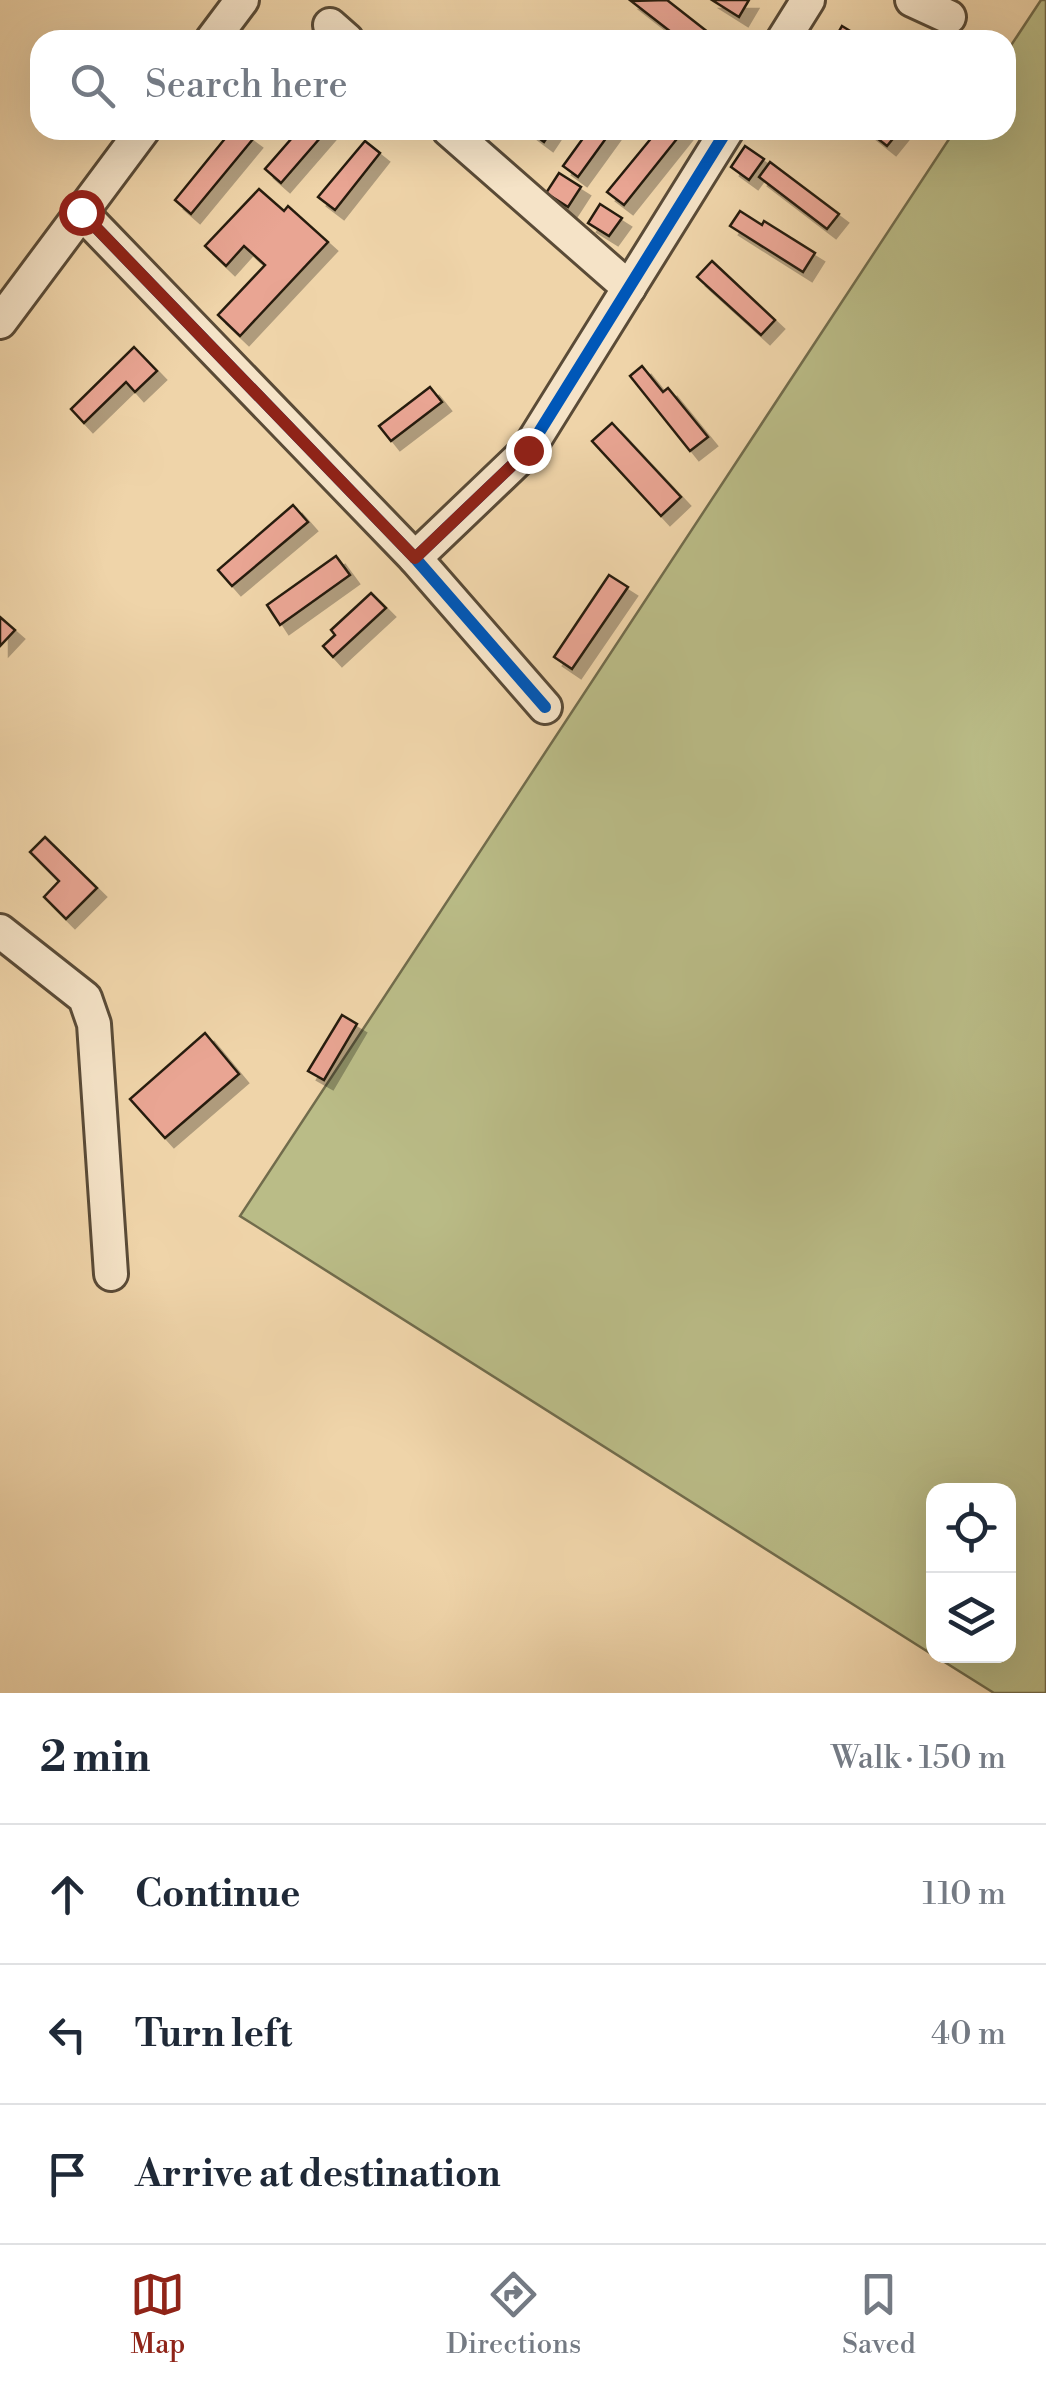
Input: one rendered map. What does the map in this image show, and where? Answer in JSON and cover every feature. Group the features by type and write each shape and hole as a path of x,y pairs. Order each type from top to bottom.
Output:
{"street":[{"path":"220,30 242,0"},
{"path":"789,30 808,0"},
{"path":"912,0 949,17"},
{"path":"0,322 136,140"},
{"path":"461,140 629,288"},
{"path":"415,558 528,450 721,140"},
{"path":"81,212 415,558 546,707"},
{"path":"0,931 85,998 94,1024 111,1274"}],"green space":[{"path":"1041,0 1046,0 1046,1693 994,1693 946,1663 1016,1663 1016,1483 926,1483 926,1651 240,1216 948,140 1016,140 1016,38"}],"building":[{"path":"667,0 705,30 668,30 631,1"},
{"path":"712,0 749,0 739,17"},
{"path":"224,140 252,140 191,214 175,200"},
{"path":"290,140 318,140 281,183 265,169"},
{"path":"582,140 605,140 578,177 563,166"},
{"path":"650,140 676,140 624,205 607,192"},
{"path":"365,141 380,153 335,210 318,197"},
{"path":"745,146 764,159 749,180 731,167"},
{"path":"770,162 839,214 827,229 759,177"},
{"path":"559,173 581,187 568,207 546,193"},
{"path":"259,189 284,211 288,206 328,242 240,336 218,315 265,265 244,246 226,266 205,246"},
{"path":"600,204 622,218 609,236 588,223"},
{"path":"740,211 762,225 764,221 815,253 803,272 730,226"},
{"path":"712,261 775,320 761,335 697,277"},
{"path":"134,347 157,371 135,392 126,382 84,423 71,409"},
{"path":"642,366 663,392 668,388 708,437 690,451 630,376"},
{"path":"430,387 442,402 391,441 379,426"},
{"path":"612,423 681,497 661,516 592,441"},
{"path":"293,505 308,522 232,586 218,570"},
{"path":"336,556 350,575 280,625 267,605"},
{"path":"609,575 628,587 572,669 554,657"},
{"path":"371,593 386,608 333,657 323,646 335,635 331,630"},
{"path":"0,617 15,630 0,646"},
{"path":"45,837 97,888 66,919 44,897 59,881 30,852"},
{"path":"342,1015 357,1024 324,1080 308,1071"},
{"path":"205,1033 239,1074 165,1138 130,1099"}],"cycle path":[{"path":"415,558 528,450 721,140"},
{"path":"81,212 415,558 545,707"}],"route":[{"path":"81,212 415,558 528,450"}]}
